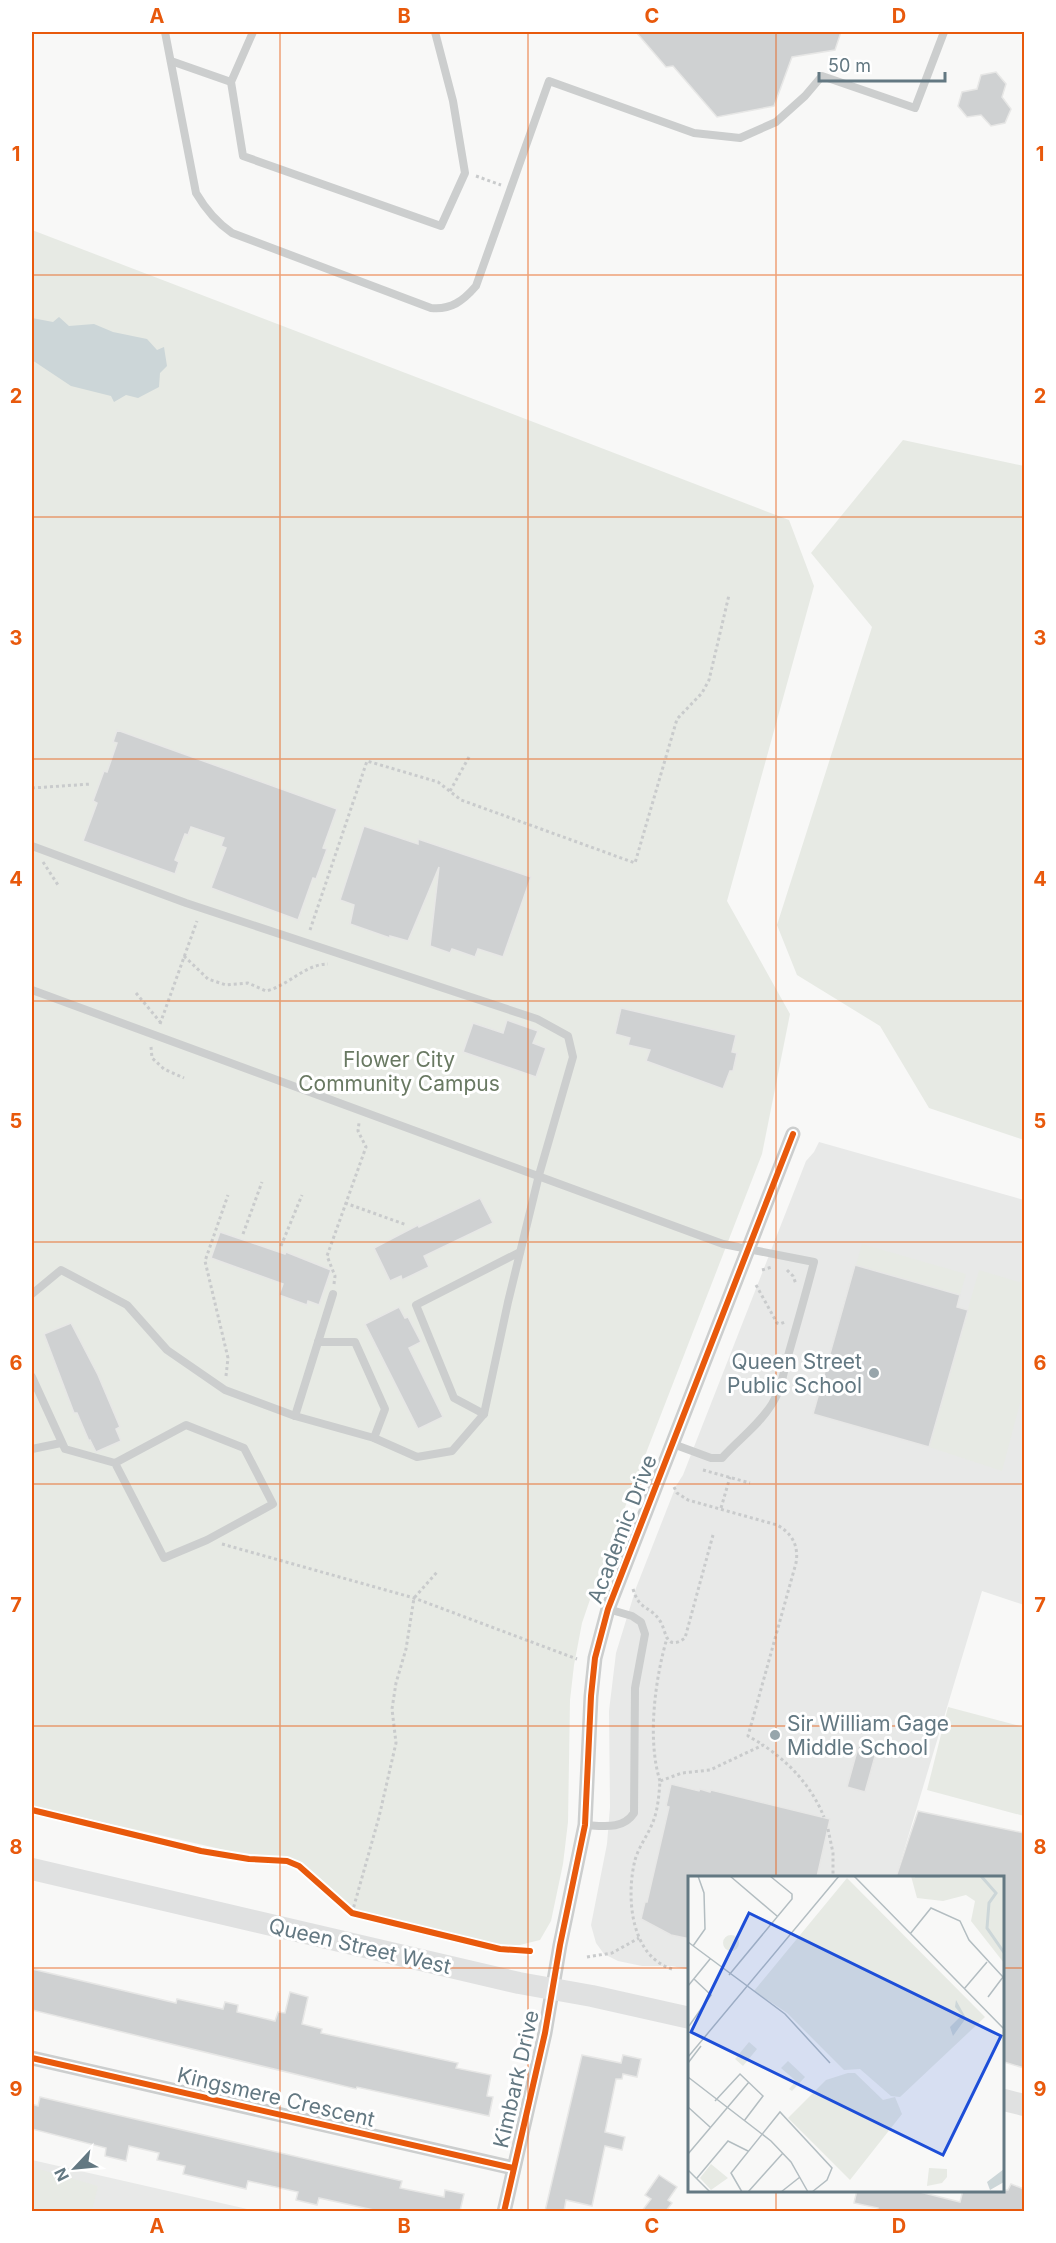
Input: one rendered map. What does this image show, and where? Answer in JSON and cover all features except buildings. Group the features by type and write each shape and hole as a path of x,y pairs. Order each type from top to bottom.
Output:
{"main road":[{"name":"Queen Street West","path":"32,1869 519,1983 592,1996 688,2018"},
{"path":"1005,2100 1024,2106"}],"street":[{"name":"Academic Drive","path":"553,1989 585,1825 591,1696 596,1658 608,1609 793,1134"},
{"name":"Kimbark Drive","path":"504,2211 553,1989"},
{"name":"Kingsmere Crescent","path":"32,2058 513,2168"}],"lane":[{"path":"165,32 196,193 205,209 217,222 232,233 431,308 441,309 465,299 476,286 549,81 694,133 740,138 776,122 805,96 822,76 915,108 944,32"},
{"path":"253,32 231,82 243,156 441,226 465,173 453,101 435,32"},
{"path":"171,61 231,82"},
{"path":"32,846 186,903 537,1019 568,1036 573,1057 539,1175 484,1414 452,1451 417,1456 374,1438 295,1416 225,1390 167,1350 127,1305 61,1270 32,1294"},
{"path":"32,990 723,1244 814,1262 786,1362 783,1383 772,1404 750,1432 733,1445 722,1458 711,1458 673,1444"},
{"path":"484,1414 454,1398 416,1305 520,1252"},
{"path":"295,1416 333,1294"},
{"path":"318,1342 356,1342 385,1409 374,1438"},
{"path":"32,1377 65,1449 115,1463 186,1425 244,1448 273,1504 207,1540 164,1558 115,1463"},
{"path":"32,1449 62,1443"},
{"path":"585,1825 621,1824 630,1820 634,1814 635,1688 645,1634 641,1622 632,1616 608,1609"}],"path":[{"path":"465,173 511,189"},
{"path":"310,930 367,761 438,782 461,800 635,863 677,719 702,693 709,680 729,595"},
{"path":"450,791 469,757"},
{"path":"32,788 91,784"},
{"path":"38,856 58,885"},
{"path":"184,1078 164,1070 152,1058 151,1047 197,921"},
{"path":"184,956 208,979 226,986 248,983 266,991 276,988 306,970 328,964"},
{"path":"136,993 161,1023"},
{"path":"333,1294 335,1276 327,1256 366,1147 358,1131 360,1110"},
{"path":"243,1234 262,1182"},
{"path":"281,1246 302,1195"},
{"path":"225,1390 228,1358 205,1261 228,1196"},
{"path":"345,1203 407,1225"},
{"path":"762,1270 777,1267"},
{"path":"784,1269 795,1280 795,1290"},
{"path":"756,1285 777,1323 785,1323 787,1317"},
{"path":"702,1470 750,1483"},
{"path":"721,1508 730,1477"},
{"path":"674,1486 677,1492 688,1500 777,1525 793,1539 798,1554 748,1736 787,1764 801,1779 824,1817"},
{"path":"633,1589 635,1598 642,1607 652,1612 660,1620 671,1642 679,1642 685,1638 713,1535"},
{"path":"207,1540 414,1598 577,1659"},
{"path":"352,1913 379,1817 396,1743 392,1709 396,1683 406,1649 414,1598 438,1571"},
{"path":"667,1638 660,1665 656,1701 655,1755 660,1781 653,1823 638,1852 631,1881 632,1907 639,1938 648,1953 657,1962 681,1972"},
{"path":"660,1781 682,1773 710,1770 763,1745"},
{"path":"828,1829 833,1853 833,1876"},
{"path":"343,1905 352,1913 364,1916"},
{"path":"587,1957 612,1953 639,1938"}],"shaded area":[{"path":"59,317 69,326 94,324 113,332 147,339 157,350 164,347 167,366 160,373 159,387 138,398 126,395 114,402 111,396 71,386 32,360 32,318 53,322"},
{"path":"819,1142 1024,1200 1024,1605 982,1591 896,1876 688,1876 688,1970 672,1966 642,1966 618,1961 604,1954 596,1943 591,1925 607,1844 610,1807 609,1711 616,1653 636,1588 676,1486 683,1475 806,1161"},
{"path":"32,2160 256,2211 32,2211"}],"green space":[{"name":"Flower City Community Campus","path":"32,230 789,520 814,586 727,901 790,1014 762,1154 582,1623 570,1700 568,1822 563,1864 551,1921 540,1940 505,1946 360,1912 301,1862 289,1858 238,1853 32,1806"},
{"path":"903,440 1024,466 1024,1140 929,1108 880,1026 797,975 777,925 872,627 811,553"},
{"path":"862,1244 966,1274 960,1295 856,1265"},
{"path":"979,1270 1019,1282 1024,1281 1024,1388 1002,1471 929,1447"},
{"path":"948,1707 1024,1727 1024,1816 927,1790"},
{"path":"32,2167 98,2186 92,2211 32,2211"}],"cycle path":[{"path":"504,2212 545,2033 560,1945 585,1825 595,1658 608,1609 793,1134"},
{"path":"32,1810 201,1851 249,1859 287,1861 299,1866 352,1913 500,1949 530,1951"},
{"path":"32,2058 513,2168"}],"place":[{"name":"Queen Street Public School","path":"874,1373"},
{"name":"Sir William Gage Middle School","path":"775,1735"}]}
